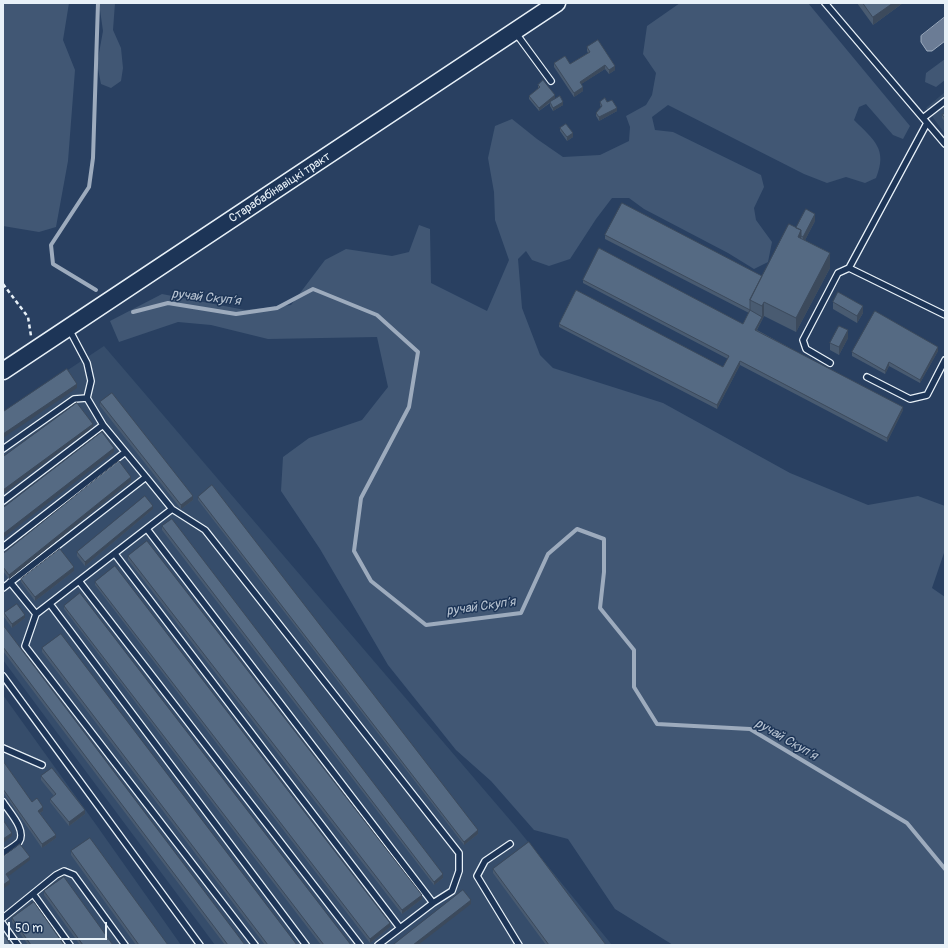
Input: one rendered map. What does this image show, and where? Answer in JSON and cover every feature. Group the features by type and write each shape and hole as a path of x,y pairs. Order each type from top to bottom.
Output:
{"street":[{"name":"Старабабінавіцкі тракт","path":"3,371 557,3"}],"lane":[{"path":"825,3 945,144"},
{"path":"514,32 552,81"},
{"path":"923,118 945,101"},
{"path":"830,363 806,349 803,340 838,273 849,268 927,123"},
{"path":"849,268 945,315"},
{"path":"68,327 87,363 91,380 87,398 103,424 124,453 172,509 205,530 459,853 459,871 452,891 433,903 378,945"},
{"path":"867,377 910,398 926,395 945,360"},
{"path":"3,449 74,399 87,398"},
{"path":"3,502 103,424"},
{"path":"3,547 124,453"},
{"path":"4,586 146,477"},
{"path":"172,509 36,614 25,646 255,945"},
{"path":"147,529 433,903"},
{"path":"115,554 400,928"},
{"path":"79,581 360,945"},
{"path":"10,582 36,614"},
{"path":"50,604 306,945"},
{"path":"3,676 200,945"},
{"path":"3,748 42,765"},
{"path":"3,802 19,825 21,835 19,842 3,853"},
{"path":"510,844 485,861 477,876 519,945"},
{"path":"3,918 56,875 64,871 74,875 125,945"},
{"path":"34,894 70,945"},
{"path":"3,924 18,945"}],"path":[{"path":"3,284 28,317 33,351"}],"shaded area":[{"path":"3,3 69,3 63,40 75,70 68,161 56,227 39,232 3,226"},
{"path":"99,3 115,3 113,30 121,48 123,68 121,81 111,88 101,84 97,64 103,31"},
{"path":"680,3 808,3 910,126 903,139 893,135 866,104 859,107 854,120 873,139 880,152 879,168 876,178 865,183 846,177 827,183 804,174 668,105 652,117 655,130 673,132 761,175 764,187 754,208 756,220 772,242 768,262 754,269 728,253 644,209 629,198 612,198 596,219 570,259 549,266 532,260 526,251 518,259 522,308 540,355 553,368 663,403 790,473 868,505 918,496 945,506 945,550 932,588 945,597 945,945 673,945 615,909 568,839 534,830 491,781 456,750 388,665 320,549 281,491 283,457 309,438 362,420 388,387 377,337 268,339 211,325 178,322 119,342 110,321 162,294 245,310 291,305 325,260 346,249 392,256 409,252 419,225 430,229 431,283 487,311 509,260 495,220 494,192 488,158 495,126 512,119 563,157 600,155 629,141 630,127 626,116 646,105 652,95 656,73 643,54 647,26"},
{"path":"945,17 945,41 932,51 927,51 921,42 921,36"},
{"path":"945,59 945,80 936,87 925,82 926,73"},
{"path":"945,92 945,134 926,108"},
{"path":"104,346 516,827 612,945 215,945 3,660 3,413"},
{"path":"3,695 97,826 181,945 3,945"}],"building":[{"path":"863,3 893,3 873,17"},
{"path":"598,40 615,66 609,70 605,65 580,82 583,87 574,93 554,63 565,56 570,64 590,52 587,47"},
{"path":"543,80 555,95 539,108 529,96 540,87 538,85"},
{"path":"560,96 563,102 553,108 550,102"},
{"path":"605,98 607,102 612,100 617,108 599,117 596,113 602,106 600,102"},
{"path":"566,124 573,133 567,137 560,128"},
{"path":"622,203 762,276 750,300 750,310 605,235"},
{"path":"806,209 815,214 803,237 801,236 801,230 796,228"},
{"path":"789,224 801,230 798,237 830,253 796,318 764,302 762,306 750,300"},
{"path":"599,248 743,324 750,310 762,317 755,330 903,407 887,438 740,361 717,405 559,324 576,290 723,367 729,356 583,280"},
{"path":"838,292 863,306 857,316 833,302"},
{"path":"875,311 938,347 920,380 889,362 885,371 852,352"},
{"path":"839,326 848,330 839,347 830,343"},
{"path":"67,369 77,384 3,434 3,412"},
{"path":"112,393 193,496 181,505 100,402"},
{"path":"77,403 93,424 3,490 3,457"},
{"path":"102,432 114,448 3,534 3,508"},
{"path":"119,461 131,477 9,575 3,567 3,554"},
{"path":"212,485 478,830 464,842 198,497"},
{"path":"145,496 153,506 85,562 77,552"},
{"path":"172,519 443,874 434,882 162,526"},
{"path":"147,541 422,895 402,910 128,556"},
{"path":"60,549 74,567 35,597 21,579"},
{"path":"115,566 390,923 370,939 95,582"},
{"path":"80,593 351,945 324,945 64,606"},
{"path":"17,604 25,615 12,624 4,613"},
{"path":"3,625 245,945 228,945 3,647"},
{"path":"61,634 297,945 268,945 42,648"},
{"path":"3,761 32,802 37,798 43,807 38,811 56,835 42,844 3,789"},
{"path":"52,768 85,810 69,822 50,799 56,794 41,776"},
{"path":"3,820 12,833 3,839"},
{"path":"90,838 168,945 139,945 71,851"},
{"path":"529,842 606,945 549,945 493,869"},
{"path":"20,844 30,857 6,874 10,880 3,885 3,857"},
{"path":"64,877 113,945 83,945 44,891"},
{"path":"463,890 471,900 413,945 393,945"},
{"path":"34,902 64,945 31,945 12,918"},
{"path":"3,934 11,945 3,945"}],"waterway":[{"name":"ручай Скупʼя","path":"96,290 53,264 51,245 89,187 93,158 98,3"},
{"name":"ручай Скупʼя","path":"133,312 168,303 236,314 277,308 313,289 377,315 418,352 409,407 361,498 354,551 371,581 426,625 521,613 548,554 577,529 604,539 604,572 600,608 634,650 634,687 657,724 750,729 907,823 945,869"}]}
